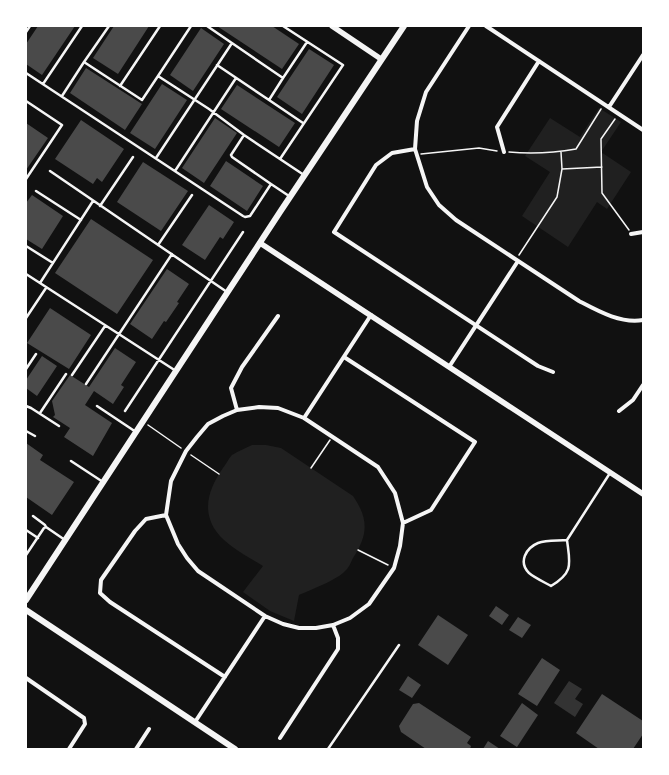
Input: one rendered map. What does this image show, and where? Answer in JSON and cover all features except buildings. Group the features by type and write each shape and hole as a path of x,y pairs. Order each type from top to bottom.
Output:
{"main road":[{"path":"26,600 404,26"},
{"path":"26,610 235,749"}],"street":[{"path":"332,26 381,59"},
{"path":"469,26 426,92 417,120 415,149 427,187 439,205 456,220 579,301 598,311 619,318 643,320"},
{"path":"486,26 643,130"},
{"path":"609,107 643,55"},
{"path":"504,152 497,127 539,61"},
{"path":"415,149 392,153 376,165 334,232 538,366 553,372"},
{"path":"631,234 643,232"},
{"path":"260,243 643,494"},
{"path":"449,367 517,260"},
{"path":"304,418 371,315"},
{"path":"237,410 231,388 242,367 278,316"},
{"path":"344,357 475,442 431,510 403,523"},
{"path":"619,411 633,400 643,385"},
{"path":"259,406 278,408 304,418 378,467 396,493 403,523 400,546 394,568 369,604 350,618 333,625 316,628 299,628 283,624 265,616 198,571 178,544 166,516 171,481 186,452 208,424 237,410 259,406"},
{"path":"166,516 146,519 135,531 101,580 100,593 110,602 225,677"},
{"path":"195,722 265,616"},
{"path":"280,738 338,649 338,638 333,625"},
{"path":"26,678 84,718 85,724 69,749"},
{"path":"136,749 148,730"}],"lane":[{"path":"26,32 30,26"},
{"path":"43,84 82,26"},
{"path":"62,96 108,26"},
{"path":"120,86 160,26"},
{"path":"84,62 142,100 191,26"},
{"path":"207,26 283,78"},
{"path":"280,158 343,65 283,26"},
{"path":"269,100 307,42"},
{"path":"156,158 232,43"},
{"path":"217,65 303,123"},
{"path":"26,73 245,217 250,216 271,184"},
{"path":"158,76 195,99 244,136 280,158 304,176"},
{"path":"175,171 236,78"},
{"path":"26,101 62,124 26,179"},
{"path":"244,136 231,155 232,157 291,196"},
{"path":"100,206 133,157"},
{"path":"50,171 228,292"},
{"path":"36,191 81,220"},
{"path":"158,245 192,195"},
{"path":"40,283 93,201"},
{"path":"125,411 243,232"},
{"path":"26,246 53,263"},
{"path":"86,384 172,254"},
{"path":"26,274 176,371"},
{"path":"26,318 46,288"},
{"path":"72,375 105,326"},
{"path":"26,369 36,354"},
{"path":"40,413 66,374"},
{"path":"26,406 40,413 59,426"},
{"path":"97,406 136,432"},
{"path":"26,431 35,436"},
{"path":"71,461 103,482"},
{"path":"567,540 540,542 530,549 523,558 524,565 529,573 551,586 561,580 567,573 570,562 567,540 610,472"},
{"path":"33,516 65,540"},
{"path":"26,555 46,527"},
{"path":"26,530 38,538"},
{"path":"328,749 399,645"}],"path":[{"path":"416,154 479,148 504,152 534,154 562,152 576,148 604,104"},
{"path":"615,119 602,139 602,193 631,234"},
{"path":"517,260 557,197 562,169 562,152"},
{"path":"562,169 602,167"},
{"path":"311,468 332,437"},
{"path":"358,550 394,568"}],"shaded area":[{"path":"599,108 621,122 601,152 631,172 607,209 597,202 568,247 522,216 550,172 525,156 550,118 580,137"},
{"path":"252,445 266,445 281,448 353,496 362,512 364,520 365,527 362,542 348,568 330,581 299,595 294,621 270,611 243,592 263,566 238,551 224,540 216,532 211,523 208,505 217,477 232,455"},
{"path":"569,681 582,689 575,699 583,704 575,717 554,703"}]}
